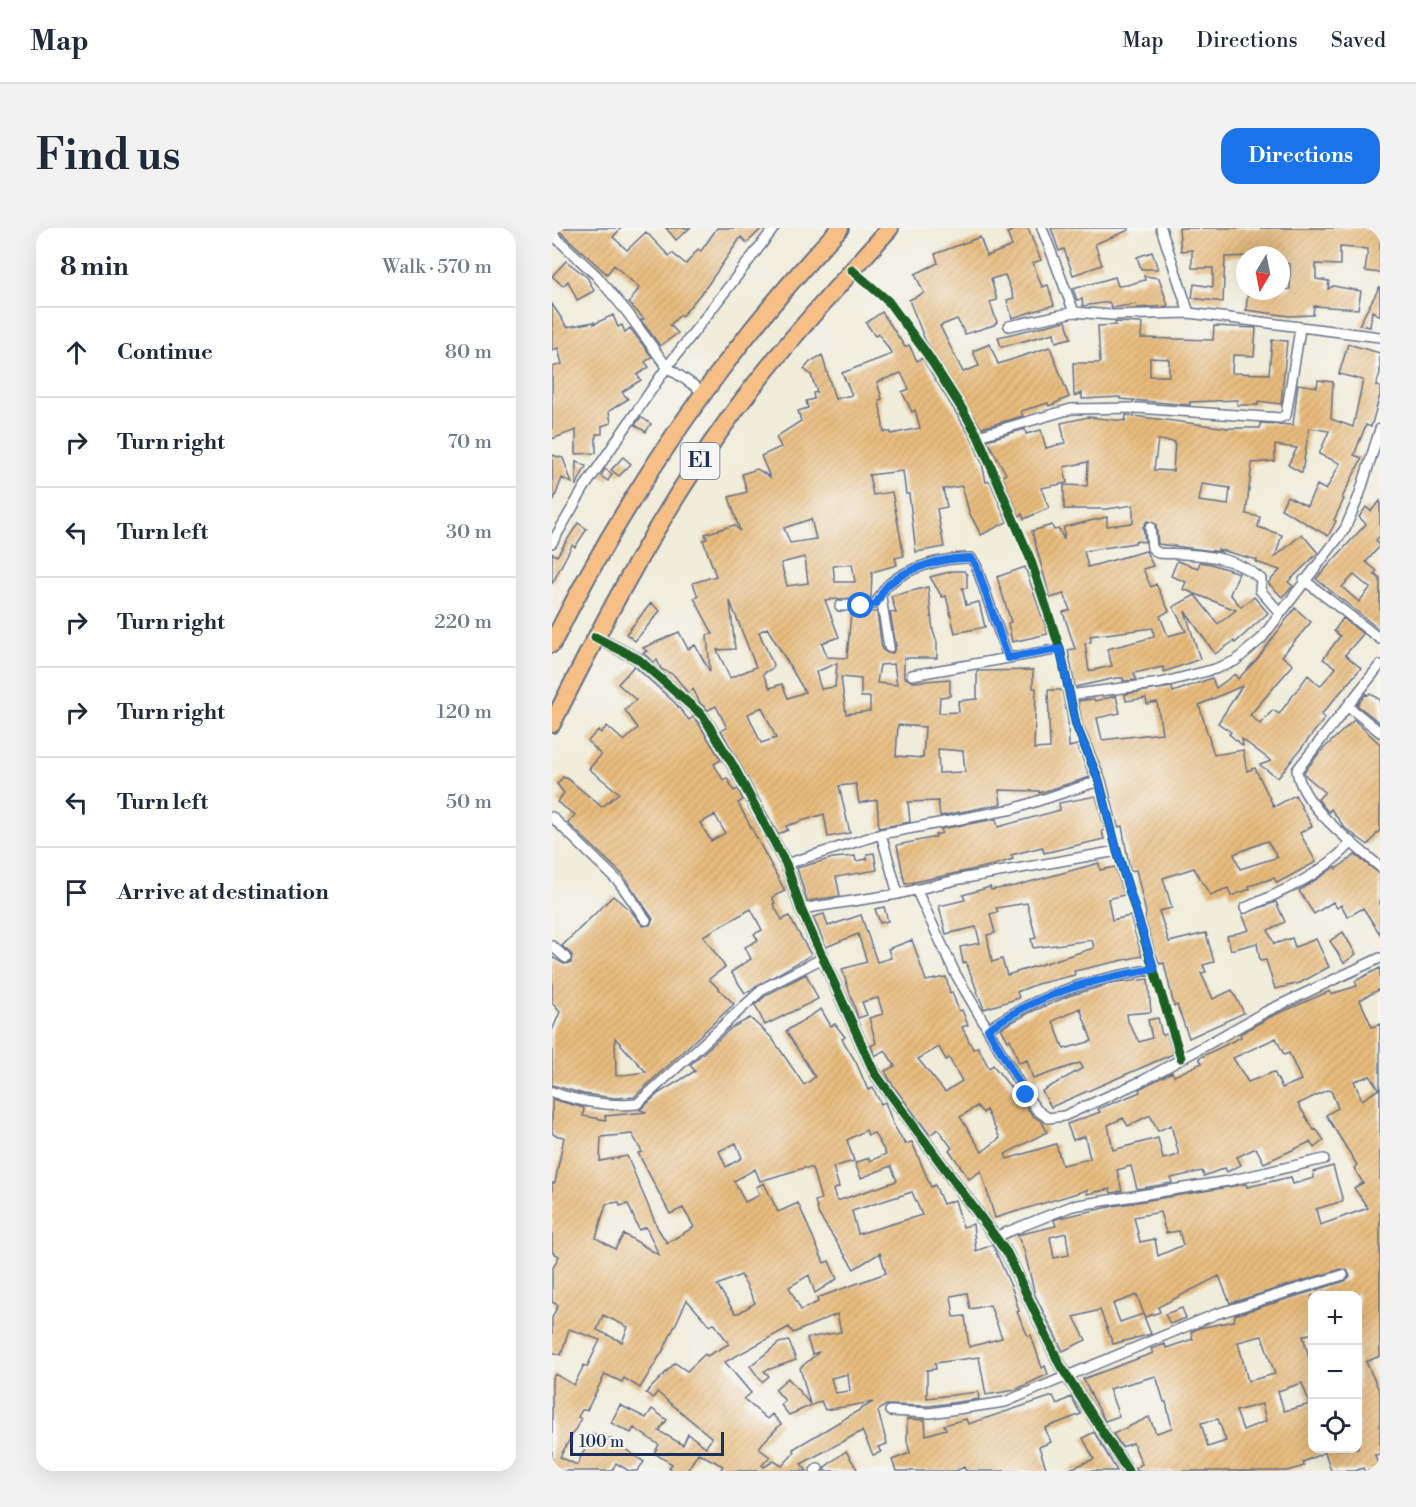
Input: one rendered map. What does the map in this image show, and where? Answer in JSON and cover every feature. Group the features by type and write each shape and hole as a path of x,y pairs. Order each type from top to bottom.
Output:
{"highway":[{"name":"E1","path":"552,644 609,537 705,393 784,290 840,228"},
{"name":"E1","path":"552,724 595,637 643,549 728,420 807,319 890,228"}],"street":[{"path":"552,543 584,488 667,367 774,228"},
{"path":"1042,228 1074,312"},
{"path":"1161,228 1189,313"},
{"path":"552,234 596,275 627,312 667,367 705,393"},
{"path":"852,270 888,301 927,354 978,436 1030,558 1060,649 1076,725 1099,781 1117,851 1180,1058"},
{"path":"1009,326 1074,312 1112,315 1189,313 1300,329 1380,337"},
{"path":"978,436 1071,409 1137,408 1280,418 1286,415 1300,329"},
{"path":"1069,695 1161,683 1215,669 1234,661 1261,639 1345,529 1359,496 1380,429"},
{"path":"1150,527 1152,548 1158,553 1211,555 1249,568 1261,579 1260,590 1280,613"},
{"path":"840,606 876,604 887,585 900,577 929,565 960,558 971,558 976,565 1008,658"},
{"path":"1304,580 1380,639"},
{"path":"881,597 889,647"},
{"path":"595,637 638,659 703,716 733,765 786,864 801,909 874,1072 996,1237 1017,1271 1066,1376 1128,1471"},
{"path":"912,675 1060,649"},
{"path":"1380,665 1297,770 1298,778 1314,806 1380,867"},
{"path":"1348,707 1380,732"},
{"path":"786,864 881,834 1014,809 1099,781"},
{"path":"552,817 619,882 646,920"},
{"path":"881,834 898,894"},
{"path":"1245,908 1299,885 1340,855 1352,842"},
{"path":"801,909 898,894 1117,851"},
{"path":"916,889 955,973 1026,1095 1037,1110 1048,1118 1064,1116 1144,1080 1275,1007 1380,958"},
{"path":"552,946 566,957"},
{"path":"552,1092 566,1097 622,1106 637,1104 764,988 823,958"},
{"path":"988,1029 1019,1008 1071,987 1154,969"},
{"path":"996,1237 1072,1206 1228,1181 1324,1159"},
{"path":"890,1412 930,1413 1005,1402 1216,1314 1343,1275"}],"building":[{"path":"556,228 621,228 613,237 627,250 646,232 669,256 672,253 686,264 698,249 701,251 717,228 762,228 747,243 741,237 707,286 682,316 680,315 670,325 678,333 660,346 641,320 644,319 629,303 639,288 614,265 607,274"},
{"path":"666,228 690,228 676,240"},
{"path":"1028,228 1041,260 1033,263 1042,287 1048,285 1054,305 1012,318 1007,300 1014,298 1005,275 991,279 997,300 990,302 997,322 994,325 965,334 957,319 940,326 963,372 979,366 973,351 990,344 998,364 1050,347 1069,397 1049,406 1048,403 1021,411 1023,416 981,428 925,340 909,300 924,293 915,274 938,263 935,254 980,237 987,256 1012,246 1007,233"},
{"path":"1051,228 1129,228 1129,230 1095,244 1102,265 1073,275 1064,249 1059,251"},
{"path":"1179,228 1380,228 1380,273 1365,271 1368,249 1340,247 1340,265 1316,264 1316,279 1329,281 1328,289 1333,286 1361,291 1358,309 1314,306 1313,315 1289,316 1246,310 1247,300 1290,300 1290,246 1236,246 1236,257 1225,257 1223,302 1192,298 1194,284 1213,287 1213,268 1192,268 1192,250 1181,251"},
{"path":"1152,252 1158,269 1141,269 1137,257"},
{"path":"566,261 587,277 594,291 577,300 568,281 563,286 552,276"},
{"path":"1144,276 1159,278 1168,306 1137,308 1136,304 1112,308 1109,302 1083,306 1082,299 1077,300 1073,289 1115,277 1118,286 1127,285 1145,280"},
{"path":"1380,286 1380,316 1372,311 1370,327 1359,325"},
{"path":"552,304 567,327 594,322 594,324 613,315 618,327 622,325 625,332 630,328 652,357 645,362 649,367 637,375 641,380 622,392 628,399 609,411 611,423 602,426 602,434 596,434 596,453 576,454 576,430 552,439 552,367 562,364 558,348 552,350"},
{"path":"882,312 905,347 909,345 917,361 922,358 972,439 982,463 986,482 990,481 1007,522 981,535 969,512 962,486 943,489 947,507 937,509 944,547 916,552 909,494 906,494 903,471 869,475 873,495 892,492 904,556 895,558 897,565 872,572 871,597 825,600 839,637 822,643 827,657 847,658 851,612 877,612 882,649 887,653 893,653 896,646 890,612 896,613 891,596 928,587 933,631 937,642 937,658 904,658 904,677 913,682 950,679 950,696 940,697 939,713 959,712 958,701 977,699 977,671 1033,670 1033,688 1036,688 1034,749 1050,748 1048,690 1062,690 1068,720 1069,747 1077,745 1090,777 1039,793 1039,791 999,790 1001,804 940,816 938,801 908,802 910,822 879,828 877,800 859,803 856,784 839,786 850,833 828,837 824,814 786,826 788,830 778,834 721,730 727,728 716,706 708,710 700,703 693,689 688,693 674,675 661,669 657,660 653,662 643,653 647,651 643,648 679,632 688,649 695,645 710,672 707,635 713,634 694,598 698,597 693,583 716,576 703,540 707,539 705,534 734,525 740,531 729,497 747,492 742,474 757,469 770,477 761,456 781,447 776,437 801,421 798,411 808,408 806,401 814,399 813,393 817,392 811,375 804,369 811,361 822,355 835,399 852,395 842,373 892,354 879,334 875,336 866,323","holes":["901,373 909,389 902,392 912,412 915,410 920,428 891,434 891,432 884,432 879,400 882,399 877,382","811,519 816,539 790,543 784,528","805,557 808,583 787,586 781,563","852,564 855,582 835,582 833,566","730,601 756,667 730,678 717,650 735,649","767,628 805,692 788,698 782,684 770,688 763,674 774,667 759,632","837,663 835,687 821,689 816,672","894,664 897,685 877,683 880,665","841,677 861,679 861,697 870,697 870,711 846,714","762,707 776,738 761,743 748,714","898,725 925,727 923,758 896,756","938,749 963,751 965,772 939,773"]},
{"path":"1066,321 1071,338 1056,342 1054,333 1001,347 998,337"},
{"path":"1115,322 1142,323 1141,338 1213,340 1214,326 1256,328 1254,356 1233,355 1232,373 1269,374 1272,340 1287,341 1281,404 1258,401 1258,405 1237,405 1238,400 1190,402 1190,405 1120,399 1120,397 1082,399 1082,393 1074,396 1073,363 1100,363 1098,326 1116,325","holes":["1150,358 1169,359 1169,376 1150,376"]},
{"path":"1348,344 1380,353 1380,373 1376,386 1380,387 1380,395 1371,427 1366,425 1354,455 1362,458 1342,498 1344,499 1334,520 1336,521 1328,536 1281,509 1287,496 1307,506 1317,485 1326,490 1340,463 1319,454 1329,431 1309,428 1302,473 1288,465 1297,448 1275,445 1275,461 1252,463 1246,514 1260,517 1258,527 1282,535 1275,557 1302,534 1318,553 1288,582 1293,586 1282,597 1268,583 1280,570 1256,562 1257,560 1217,549 1221,552 1158,544 1156,524 1147,521 1143,527 1145,542 1135,541 1135,543 1084,551 1088,567 1146,551 1153,566 1143,569 1151,587 1156,584 1169,611 1160,616 1168,636 1186,631 1173,607 1195,595 1218,624 1236,610 1183,589 1186,582 1171,576 1177,561 1198,568 1200,562 1211,564 1239,573 1230,594 1241,607 1254,597 1268,613 1235,643 1234,641 1215,654 1185,611 1200,659 1164,672 1163,667 1134,673 1136,680 1123,681 1123,678 1116,678 1075,687 1068,650 1075,649 1063,612 1070,610 1064,594 1050,598 1032,531 1052,525 1054,530 1059,529 1064,540 1064,527 1107,517 1107,526 1133,523 1133,505 1107,509 1064,509 1064,485 1087,486 1088,462 1064,467 1067,483 1041,488 1049,508 1024,519 1022,514 1019,516 1002,476 1006,474 987,440 1025,429 1026,434 1041,430 1046,448 1065,443 1061,423 1088,417 1125,421 1126,415 1228,428 1260,428 1260,423 1293,425 1298,384 1317,387 1318,380 1333,382 1331,419 1353,427 1363,380 1339,374","holes":["1158,440 1175,442 1173,471 1154,470","1202,484 1230,488 1228,505 1199,501","1153,628 1154,637 1107,649 1112,666 1089,671 1085,643 1091,642 1090,636"]},
{"path":"641,417 651,424 646,432 635,425"},
{"path":"552,455 563,458 572,483 562,478 553,502"},
{"path":"623,457 631,464 619,476 611,470"},
{"path":"576,461 586,466 576,486"},
{"path":"605,469 612,474 608,481 601,476"},
{"path":"1380,501 1380,536 1376,540 1380,546 1366,562 1377,571 1374,574 1380,579 1380,630 1316,579 1366,524 1359,517 1366,507 1371,511","holes":["1354,575 1370,588 1359,602 1342,587"]},
{"path":"578,523 587,529 575,547 572,545 552,584 552,553 557,556"},
{"path":"1025,567 1048,634 1012,642 1008,623 1011,622 997,577"},
{"path":"953,571 964,571 967,575 967,588 962,588 966,605 979,602 985,627 955,633 946,596 942,597 930,577"},
{"path":"651,603 660,611 635,641 626,634"},
{"path":"1295,608 1311,622 1282,656 1293,665 1250,715 1260,724 1273,710 1279,714 1308,675 1320,686 1336,668 1323,659 1340,636 1334,631 1343,618 1363,634 1345,655 1361,668 1321,715 1325,718 1278,778 1260,765 1271,761 1242,739 1243,746 1229,734 1231,732 1218,723 1242,686 1199,705 1214,755 1243,750 1247,771 1255,768 1274,807 1295,795 1312,826 1300,833 1316,862 1277,883 1274,878 1249,886 1250,889 1231,896 1228,888 1210,895 1194,868 1163,878 1172,908 1159,911 1169,942 1206,933 1214,962 1203,965 1206,972 1201,973 1213,999 1232,990 1244,1013 1189,1038 1177,1005 1174,1006 1164,963 1160,964 1155,952 1145,920 1146,913 1136,870 1130,871 1122,826 1118,827 1106,779 1082,723 1078,701 1094,699 1095,701 1116,696 1120,713 1097,718 1102,740 1162,733 1157,702 1147,704 1146,698 1126,701 1125,694 1172,687 1173,692 1212,678 1216,688 1235,674 1238,679 1258,658","holes":["1267,841 1278,857 1240,869 1234,854"]},
{"path":"634,666 675,703 689,720 693,717 699,724 721,760 714,764 723,780 727,778 734,791 738,789 743,800 738,803 785,891 772,897 775,903 773,904 782,920 789,916 811,955 745,993 731,972 751,959 745,947 758,940 754,934 762,930 751,909 703,936 725,967 709,979 734,1004 634,1097 615,1098 584,1094 552,1085 552,1031 560,1012 552,1003 552,957 564,964 571,963 572,955 562,946 613,896 631,911 643,926 650,925 653,919 623,875 568,823 575,815 557,802 564,793 557,784 563,777 602,807 619,793 589,769 601,755 588,741 598,730 601,733 607,726 624,741 638,728 625,710 636,700 618,684","holes":["715,815 725,833 711,841 700,823","615,1038 646,1072 616,1076"]},
{"path":"1370,693 1380,700 1380,723 1357,705 1366,694"},
{"path":"1354,720 1380,744 1380,830 1368,845 1345,828 1331,809 1329,812 1323,806 1318,799 1325,792 1304,772 1321,751"},
{"path":"1096,796 1105,830 1102,831 1104,839 1044,853 1042,847 1011,855 1013,859 994,865 905,884 897,845 936,837 935,835 942,833 941,829 996,819 998,827 1060,810 1059,803"},
{"path":"874,853 877,870 836,877 840,896 807,901 797,868 833,858 855,856 856,861 867,859 867,854"},
{"path":"1355,855 1380,874 1380,934 1363,908 1348,917 1341,905 1337,908 1333,902 1314,914 1299,891"},
{"path":"1099,863 1100,870 1115,867 1124,895 1108,899 1112,920 1130,916 1142,956 1074,971 1075,975 1037,984 1017,992 1019,998 984,1009 966,962 963,963 960,947 980,943 976,927 946,934 939,906 965,900 963,895 990,887 991,890 1015,886","holes":["1027,903 1036,938 1031,939 1033,948 1092,940 1094,948 1007,975 1002,959 992,962 987,935 995,933 990,914 998,912 996,908"]},
{"path":"1276,902 1285,922 1268,930 1274,944 1292,938 1295,947 1316,939 1329,967 1300,983 1275,989 1266,960 1260,961 1257,943 1231,950 1227,936 1249,930 1242,914"},
{"path":"884,907 888,921 880,923 875,909"},
{"path":"824,914 828,926 861,915 877,962 891,958 888,949 912,940 926,981 946,977 950,993 952,992 959,1011 962,1010 968,1025 962,1027 973,1049 978,1047 989,1068 993,1065 1033,1116 1042,1122 1047,1132 1005,1154 1007,1159 1056,1144 1062,1165 1090,1159 1085,1136 1073,1140 1067,1124 1100,1112 1098,1109 1140,1092 1139,1089 1172,1072 1174,1076 1202,1063 1199,1058 1241,1037 1240,1034 1268,1018 1330,991 1331,994 1357,986 1355,981 1380,968 1380,989 1360,1000 1372,1027 1380,1024 1380,1356 1366,1362 1380,1392 1380,1454 1375,1455 1380,1471 1364,1471 1363,1468 1354,1471 1331,1471 1325,1453 1362,1453 1362,1291 1313,1291 1345,1281 1350,1276 1347,1270 1341,1269 1230,1303 1219,1276 1158,1307 1160,1312 1145,1317 1137,1295 1113,1304 1120,1322 1143,1314 1151,1334 1113,1344 1100,1310 1074,1317 1086,1340 1063,1351 1035,1295 1024,1250 1017,1235 1056,1226 1054,1220 1059,1218 1114,1206 1246,1184 1247,1187 1291,1177 1293,1184 1314,1178 1313,1172 1333,1166 1343,1201 1316,1209 1320,1225 1368,1208 1354,1188 1363,1183 1354,1168 1357,1165 1326,1115 1338,1108 1331,1091 1327,1090 1298,1104 1314,1130 1316,1129 1324,1140 1314,1148 1310,1142 1264,1163 1256,1148 1237,1157 1241,1165 1227,1172 1225,1168 1204,1176 1202,1171 1171,1178 1172,1183 1137,1189 1131,1166 1117,1170 1122,1191 1111,1193 1110,1189 1087,1194 1087,1190 995,1218 981,1171 969,1179 949,1150 952,1148 938,1129 930,1135 894,1087 885,1071 895,1066 885,1050 875,1056 871,1046 876,1043 869,1018 883,1014 878,998 862,1002 867,1015 858,1018 842,969 867,962 858,934 826,947 813,917","holes":["1276,1038 1284,1055 1289,1053 1301,1080 1282,1088 1274,1072 1248,1082 1233,1058","939,1047 946,1060 949,1058 962,1081 945,1092 918,1059","1370,1076 1379,1089 1362,1100 1354,1081","977,1106 983,1113 986,1110 1000,1138 982,1152 960,1117","1150,1115 1158,1131 1171,1125 1179,1155 1163,1159 1158,1138 1113,1150 1108,1125 1123,1118 1128,1126","1160,1212 1166,1233 1179,1231 1183,1245 1158,1256 1155,1239 1140,1242 1134,1217","1066,1233 1069,1255 1054,1258 1050,1237"]},
{"path":"1343,932 1356,954 1344,963 1330,941"},
{"path":"806,974 818,999 765,1025 755,1005 768,994"},
{"path":"1148,979 1151,1012 1127,1014 1128,1021 1139,1042 1152,1038 1148,1020 1158,1018 1162,1035 1167,1034 1173,1054 1051,1107 1042,1091 1083,1068 1080,1063 1033,1079 1027,1060 1019,1063 1010,1039 1008,1041 1001,1028 1069,996 1110,984","holes":["1080,1008 1092,1041 1064,1049 1053,1021"]},
{"path":"821,1009 831,1026 835,1024 845,1037 842,1039 856,1062 868,1090 873,1088 881,1104 885,1102 893,1124 905,1144 912,1142 931,1187 935,1185 943,1204 955,1200 963,1227 973,1224 976,1251 992,1245 994,1248 1013,1291 1019,1311 1017,1312 1028,1336 1031,1335 1042,1368 1045,1366 1048,1374 1015,1390 986,1395 979,1357 935,1363 936,1369 927,1370 927,1398 978,1392 979,1399 930,1406 886,1405 878,1411 887,1444 878,1447 881,1452 873,1455 862,1431 801,1464 807,1471 720,1471 723,1466 698,1453 687,1471 674,1471 669,1468 672,1464 654,1453 659,1445 634,1428 631,1433 611,1423 620,1405 646,1418 652,1409 667,1420 659,1431 683,1445 688,1434 706,1447 712,1438 657,1392 653,1398 646,1393 675,1363 687,1371 705,1354 707,1356 729,1344 714,1323 710,1326 687,1300 664,1349 640,1388 624,1378 622,1382 605,1374 587,1410 582,1410 578,1417 581,1419 560,1457 577,1465 592,1434 607,1441 609,1438 644,1462 637,1471 629,1471 616,1463 612,1471 552,1471 552,1380 555,1374 574,1385 584,1365 587,1367 600,1340 569,1329 561,1355 552,1352 552,1318 558,1305 552,1302 552,1270 559,1256 552,1252 552,1183 555,1183 564,1137 554,1135 552,1132 552,1099 584,1108 583,1116 606,1120 605,1116 647,1112 640,1110 659,1093 695,1071 690,1065 731,1028 750,1018 772,1038 804,1085 815,1077 786,1031","holes":["866,1130 868,1135 874,1133 886,1154 870,1161 869,1158 855,1163 861,1178 891,1166 897,1181 837,1201 833,1190 839,1187 833,1167 854,1161 847,1140","632,1134 642,1152 638,1153 670,1214 683,1208 694,1227 667,1243 658,1229 627,1156 600,1161 601,1137","736,1143 742,1158 726,1167 719,1151","804,1168 812,1168 821,1199 815,1201 819,1215 854,1269 880,1253 886,1273 817,1298 818,1302 801,1310 789,1287 809,1275 815,1293 837,1279 829,1261 824,1263 798,1203 778,1212 764,1183 756,1187 760,1195 745,1202 734,1181 755,1169 760,1181","912,1192 922,1215 858,1234 852,1211","619,1202 620,1206 628,1204 639,1230 646,1227 659,1255 624,1234 615,1249 596,1238 606,1204","741,1275 755,1303 735,1313 717,1285","967,1293 970,1309 990,1305 1002,1338 969,1347 965,1316 954,1317 951,1296","837,1314 841,1332 807,1338 812,1354 819,1352 800,1368 810,1404 788,1378 775,1389 785,1401 781,1405 789,1415 821,1401 825,1410 873,1402 793,1449 795,1452 782,1466 774,1461 764,1467 762,1465 770,1457 758,1448 781,1424 772,1414 767,1419 744,1399 751,1393 725,1362 789,1327 793,1333","603,1315 628,1327 622,1342 597,1330","848,1374 850,1391 835,1393 831,1378"]},
{"path":"1308,1292 1308,1334 1303,1336 1308,1354 1308,1399 1302,1383 1278,1391 1284,1411 1308,1405 1308,1453 1323,1453 1303,1462 1304,1466 1287,1471 1135,1471 1135,1468 1142,1464 1133,1443 1122,1447 1113,1434 1149,1417 1156,1433 1172,1428 1166,1402 1164,1402 1156,1376 1109,1389 1119,1416 1105,1421 1083,1379 1153,1353 1151,1349 1165,1344 1166,1348 1193,1339 1191,1332 1199,1328 1234,1321 1235,1315","holes":["1262,1336 1275,1374 1248,1381 1238,1342","1262,1404 1266,1421 1243,1430 1236,1411","1218,1419 1226,1441 1208,1447 1201,1423"]},
{"path":"1182,1308 1186,1318 1170,1324 1165,1314"},
{"path":"789,1341 796,1360 764,1371 769,1376 762,1382 750,1366 779,1343"},
{"path":"1053,1396 1057,1404 1071,1397 1081,1414 1045,1428 1051,1442 1039,1447 1047,1471 966,1471 964,1467 956,1471 896,1471 892,1460 910,1453 907,1441 907,1419 925,1420 926,1435 946,1429 944,1425 966,1419 968,1424"},
{"path":"1094,1432 1117,1471 1065,1471 1094,1459 1083,1438"},
{"path":"846,1451 858,1471 824,1471 825,1467"}],"cycle path":[{"path":"852,270 888,301 927,354 964,412 978,436 1030,558 1060,649 1076,725 1099,781 1117,851 1181,1058"},
{"path":"595,637 638,659 703,716 733,765 786,864 801,909 874,1072 1007,1253 1060,1365 1128,1471"}],"route":[{"path":"861,606 876,604 887,585 900,577 929,565 960,558 971,558 976,565 1008,658 1060,649 1076,725 1099,781 1117,851 1154,969 1071,987 1019,1008 988,1029 1026,1095"}]}
